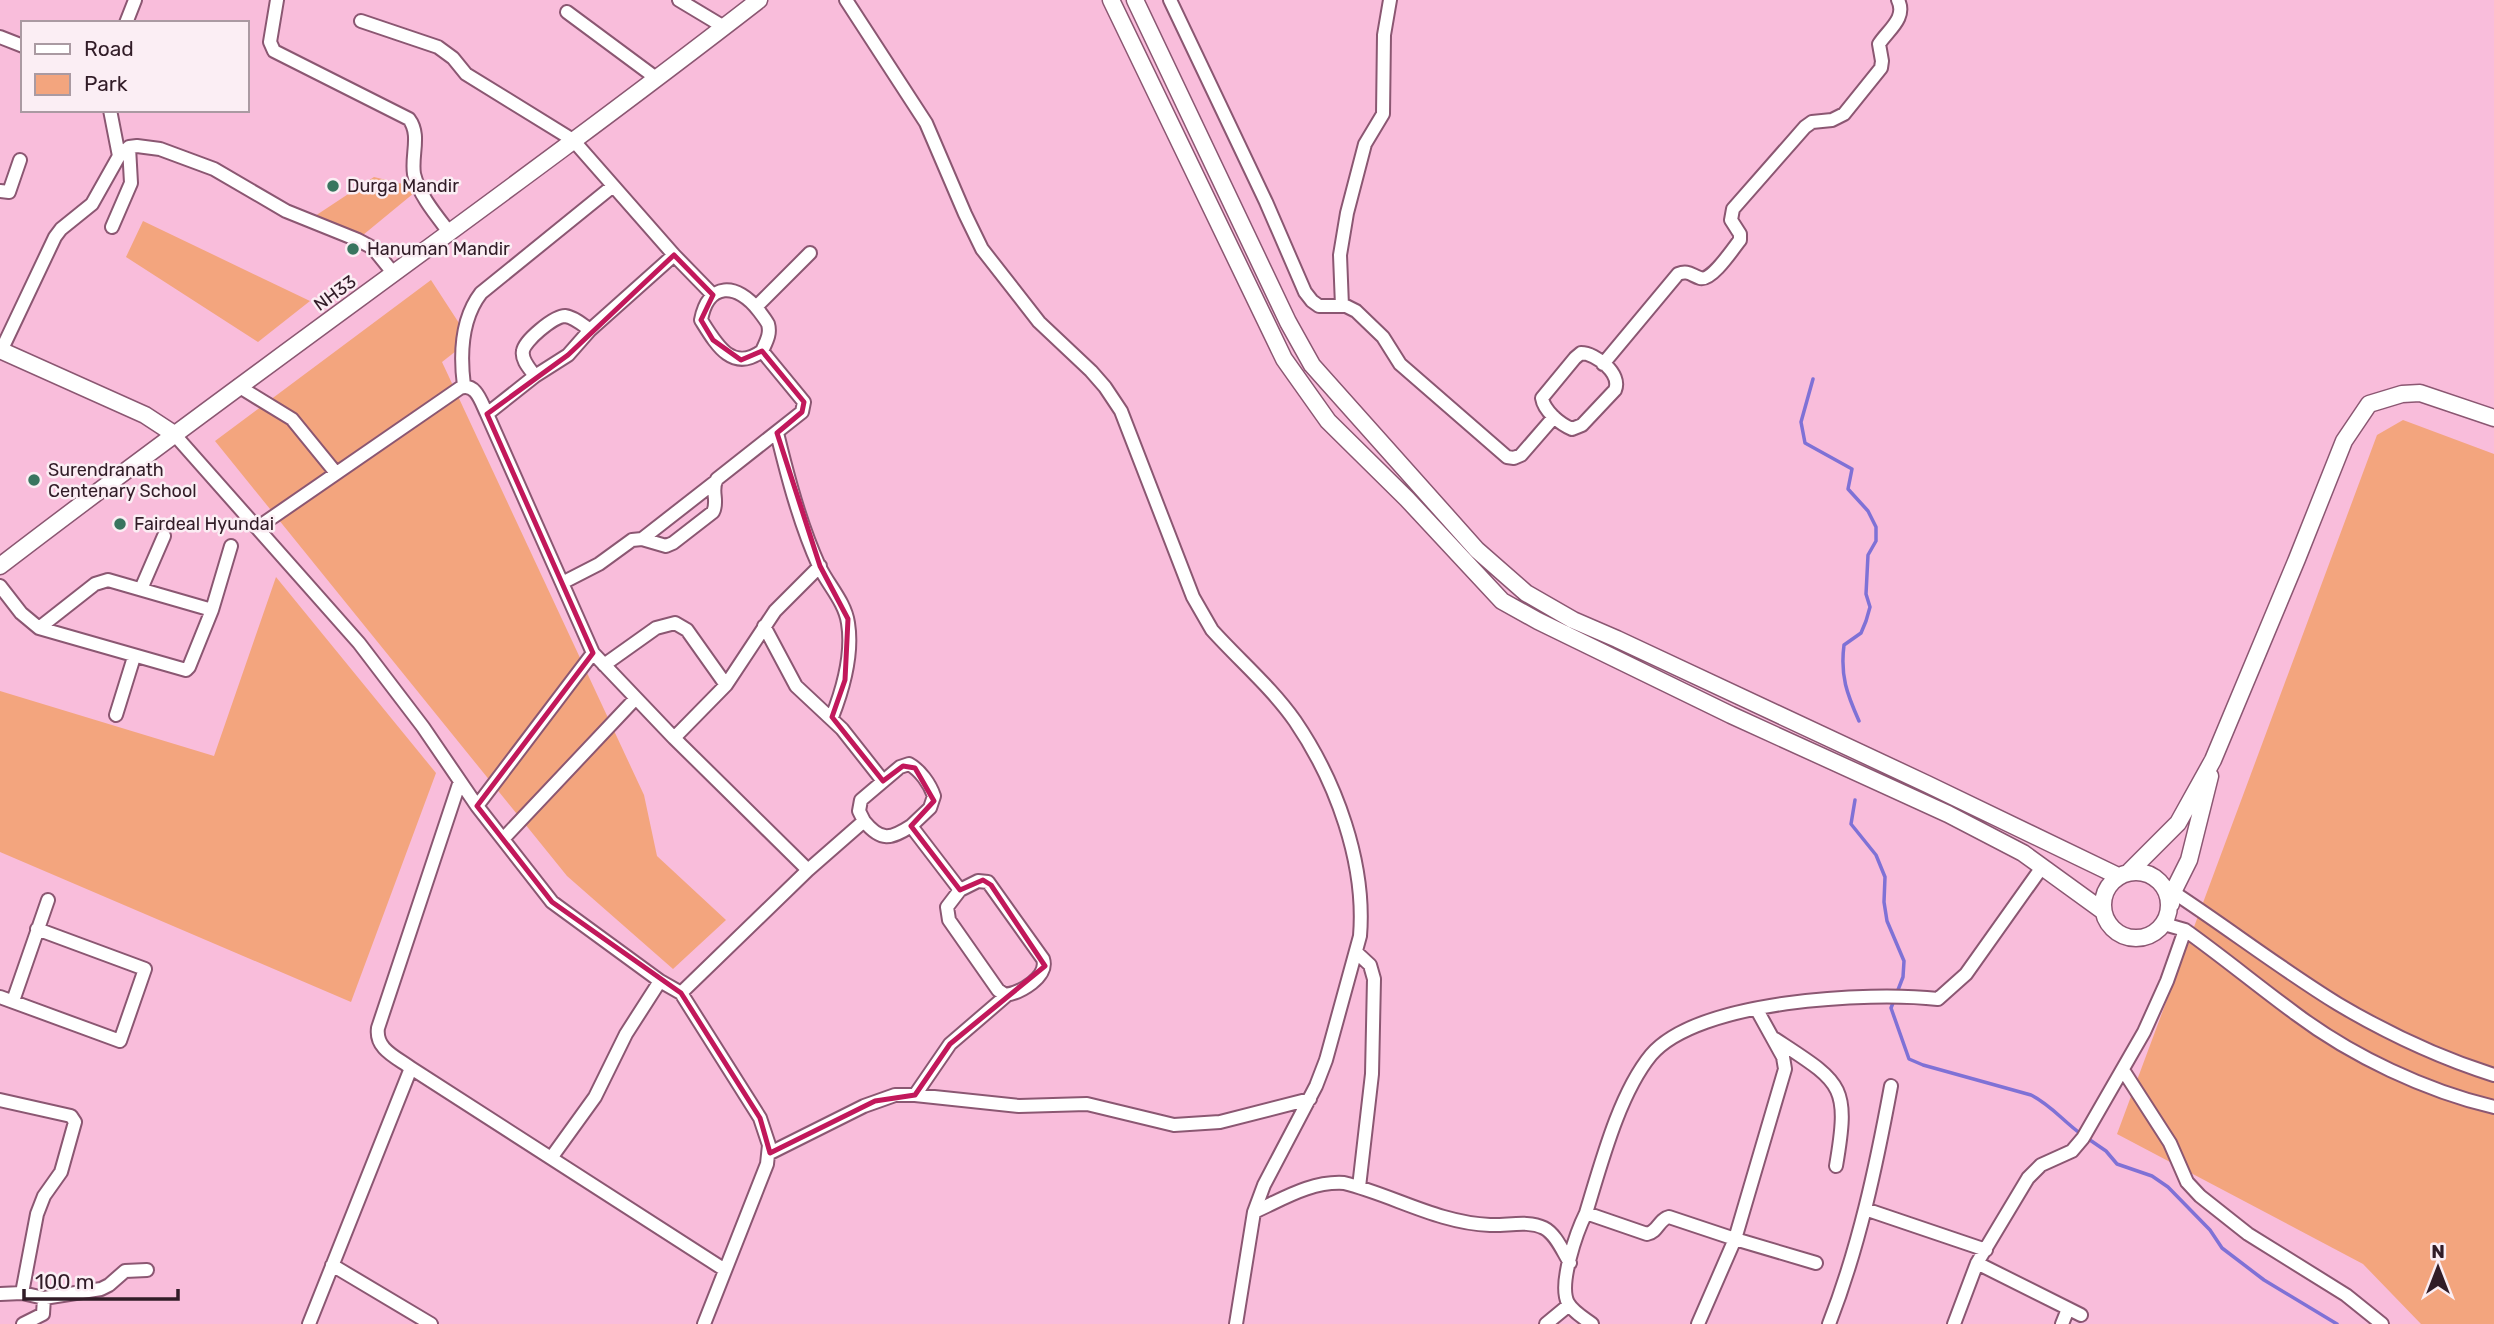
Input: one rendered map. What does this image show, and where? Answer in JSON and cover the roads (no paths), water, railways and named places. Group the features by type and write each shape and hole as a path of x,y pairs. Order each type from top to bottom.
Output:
{"main road":[{"name":"NH33","path":"0,566 759,0"},
{"path":"1111,0 1283,359 1328,421 1407,499 1502,601 1731,715 1948,814 2023,853 2103,911"},
{"path":"1135,0 1288,322 1312,365 1477,550 1526,593 1573,621 2124,874 2147,872 2161,881 2169,895 2167,918"},
{"path":"1,351 145,415 174,435"},
{"path":"2213,760 2189,860 2173,892 2167,918 2155,933 2142,938 2117,932 2108,923 2103,911 2103,897 2108,885 2124,874 2178,823 2213,760 2344,441 2369,404 2402,394 2420,393 2494,418"}],"street":[{"path":"127,21 135,0"},
{"path":"277,0 270,42 274,51 400,113 413,124 413,161 417,184 449,232"},
{"path":"679,0 724,27"},
{"path":"846,0 926,123 982,249 1038,322 1091,371 1113,396 1193,597 1212,630 1295,720 1334,790 1344,817 1361,918 1356,952 1326,1060 1310,1099 1264,1185 1254,1212 1236,1324"},
{"path":"1170,0 1308,297 1319,306 1342,306 1356,311 1383,337 1400,364 1507,457 1521,455 1554,417"},
{"path":"1342,306 1340,256 1347,213 1365,144 1382,114 1384,34 1390,0"},
{"path":"1603,364 1678,274 1686,272 1702,279 1710,276 1740,240 1740,234 1731,220 1733,209 1805,127 1812,122 1840,117 1880,71 1882,61 1878,44 1900,16 1899,0"},
{"path":"567,12 656,78"},
{"path":"361,21 439,47 453,58 466,74 573,141 713,295"},
{"path":"0,37 21,45"},
{"path":"111,112 131,183 112,227"},
{"path":"1,351 55,237 92,204 124,152 137,146 160,149 214,169 286,211 373,248 394,274"},
{"path":"0,191 9,192 20,160"},
{"path":"464,386 461,348 477,298 487,287 613,186"},
{"path":"756,307 810,253"},
{"path":"487,414 535,376 568,355 590,330 674,255"},
{"path":"728,290 742,294 756,307 768,323 769,335 762,351 754,357 741,360 730,356 713,340 701,320 704,305 713,295 728,290"},
{"path":"535,376 522,352 541,329 556,318 565,316 590,330"},
{"path":"642,539 802,412 804,402 762,351"},
{"path":"1581,353 1588,353 1603,364 1616,377 1617,385 1582,425 1572,429 1554,417 1544,406 1542,398 1581,353"},
{"path":"238,386 292,419 336,473"},
{"path":"257,528 464,386 473,388 593,653 674,738 808,870"},
{"path":"777,433 797,505 820,566 846,613 849,626 845,680 832,717"},
{"path":"174,435 359,643 423,727 477,806 552,902 660,981 681,992 760,1118 770,1153 704,1324"},
{"path":"562,583 599,564 632,540 642,539 666,546 681,537 715,509 715,482"},
{"path":"141,589 164,536"},
{"path":"0,586 21,613 38,628 134,657 188,669 212,610 231,546"},
{"path":"674,738 726,685 775,611 820,566"},
{"path":"38,628 101,581 114,580 212,610"},
{"path":"604,665 656,628 675,623 687,630 726,685"},
{"path":"764,626 796,686 832,717 883,781"},
{"path":"477,806 593,653"},
{"path":"116,715 134,657"},
{"path":"503,839 636,698"},
{"path":"909,765 929,784 934,796 932,805 911,825 897,835 886,837 874,832 859,811 859,803 883,781 900,767 909,765"},
{"path":"460,781 378,1028 378,1042 411,1068 725,1270"},
{"path":"681,992 808,870 864,821"},
{"path":"911,825 960,890"},
{"path":"1592,1324 1569,1305 1565,1291 1579,1228 1628,1092 1652,1055 1665,1041 1726,1016 1839,997 1909,996 1938,999 1966,974 2042,867"},
{"path":"915,1095 950,1044 1007,995 1020,990 1042,974 1045,966 1043,959 988,882 978,881 960,890 947,907 949,920 994,985 1007,995"},
{"path":"2173,892 2337,1003 2385,1030 2463,1065 2494,1075"},
{"path":"37,929 145,969 120,1041 6,999 48,900"},
{"path":"2167,918 2298,1016 2371,1060 2458,1098 2494,1107"},
{"path":"1954,1324 1977,1263 2021,1189 2034,1170 2065,1156 2085,1134 2123,1070 2167,981 2185,930"},
{"path":"1356,952 1370,965 1374,979 1372,1074 1359,1187"},
{"path":"551,1158 595,1097 626,1034 660,981"},
{"path":"1698,1324 1735,1239 1785,1069 1783,1058 1757,1010"},
{"path":"1772,1037 1828,1075 1839,1093 1843,1116 1836,1166"},
{"path":"309,1324 411,1068"},
{"path":"2123,1070 2171,1143 2187,1182 2200,1196 2248,1234 2346,1295 2382,1324"},
{"path":"1829,1324 1856,1250 1877,1164 1891,1086"},
{"path":"770,1153 875,1101 895,1095 1018,1106 1087,1104 1174,1125 1220,1122 1310,1099"},
{"path":"0,1100 71,1116 75,1122 61,1172 44,1196 37,1214 22,1293"},
{"path":"1254,1212 1321,1184 1344,1183 1455,1221 1491,1226 1522,1224 1544,1228 1553,1235 1570,1263"},
{"path":"1865,1209 1986,1250"},
{"path":"1586,1213 1643,1234 1653,1233 1664,1219 1669,1217 1816,1263"},
{"path":"1977,1263 2081,1315"},
{"path":"332,1265 431,1324"},
{"path":"0,1294 22,1293 44,1298 101,1289 109,1286 125,1271 147,1270"},
{"path":"23,1324 43,1314 44,1298"},
{"path":"1546,1324 1569,1305"},
{"path":"2062,1324 2068,1309"}],"waterway":[{"path":"1813,379 1801,422 1805,443 1852,469 1848,489 1868,511 1876,527 1876,541 1868,555 1866,594 1870,607 1861,633 1844,645 1843,656 1845,684 1859,721"},
{"path":"1855,800 1851,824 1876,855 1885,877 1884,902 1887,921 1904,961 1903,977 1891,1008 1909,1059 2031,1095 2045,1103 2081,1134"},
{"path":"2087,1138 2106,1151 2117,1164 2152,1176 2168,1187 2210,1230 2222,1248 2264,1280 2337,1324"}],"place":[{"name":"Durga Mandir","path":"333,186"},
{"name":"Hanuman Mandir","path":"353,249"},
{"name":"Surendranath Centenary School","path":"34,480"},
{"name":"Fairdeal Hyundai","path":"120,524"}]}
